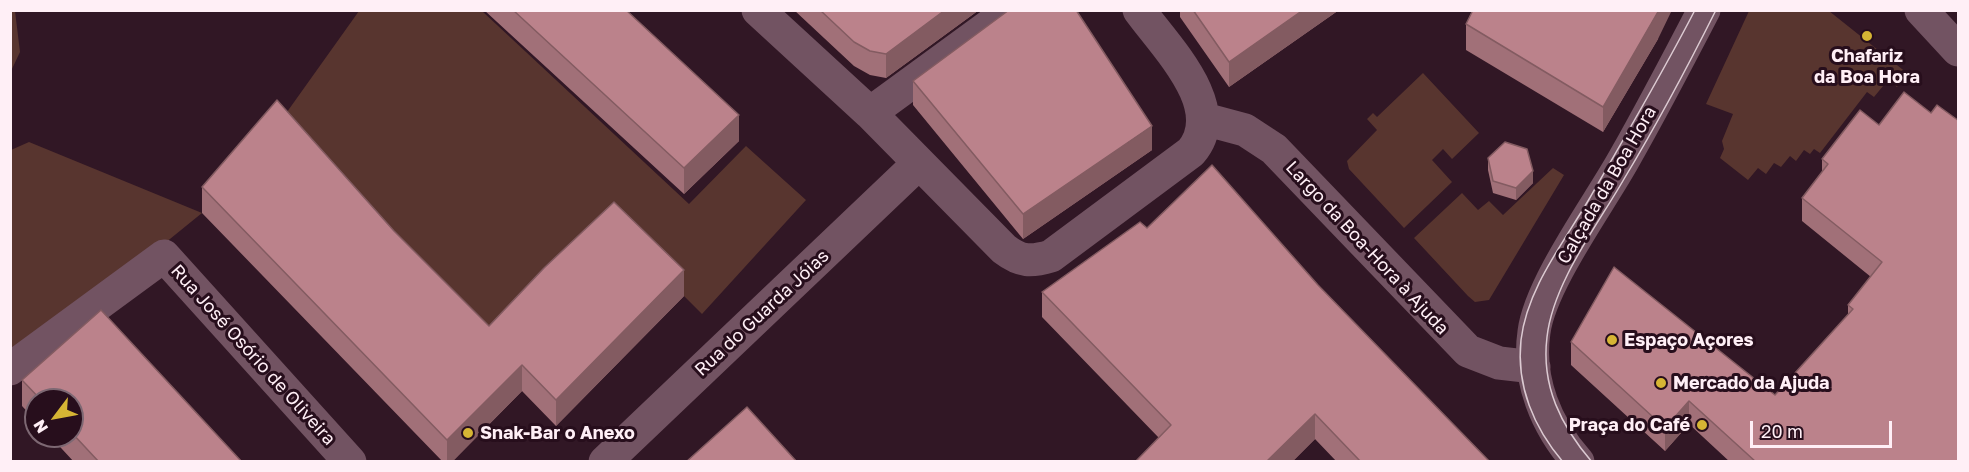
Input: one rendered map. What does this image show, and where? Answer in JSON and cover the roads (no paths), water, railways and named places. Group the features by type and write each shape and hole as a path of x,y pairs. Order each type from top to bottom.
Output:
{"street":[{"path":"758,10 870,113 1004,249 1017,259 1032,262 1052,256 1191,152 1200,138 1204,119 1198,93 1139,10"},
{"path":"870,113 1011,10"},
{"name":"Calçada da Boa Hora","path":"1578,462 1549,421 1539,394 1534,367 1534,332 1551,284 1624,159 1704,10"},
{"path":"1921,10 1959,50"},
{"name":"Largo da Boa-Hora à Ajuda","path":"1204,119 1245,130 1274,149 1468,351 1499,363 1534,367"},
{"name":"Rua do Guarda Jóias","path":"605,462 919,164"},
{"name":"Rua José Osório de Oliveira","path":"10,369 164,256 350,462"}],"tram line":[{"path":"1563,462 1536,421 1524,390 1521,374 1521,340 1530,303 1547,268 1629,130 1695,10"},
{"path":"1592,462 1571,434 1550,389 1546,355 1551,317 1558,296 1578,255 1648,138 1716,10"}],"place":[{"name":"Chafariz da Boa Hora","path":"1867,36"},
{"name":"Espaço Açores","path":"1612,340"},
{"name":"Mercado da Ajuda","path":"1661,383"},
{"name":"Praça do Café","path":"1702,425"},
{"name":"Snak-Bar o Anexo","path":"468,433"}]}
